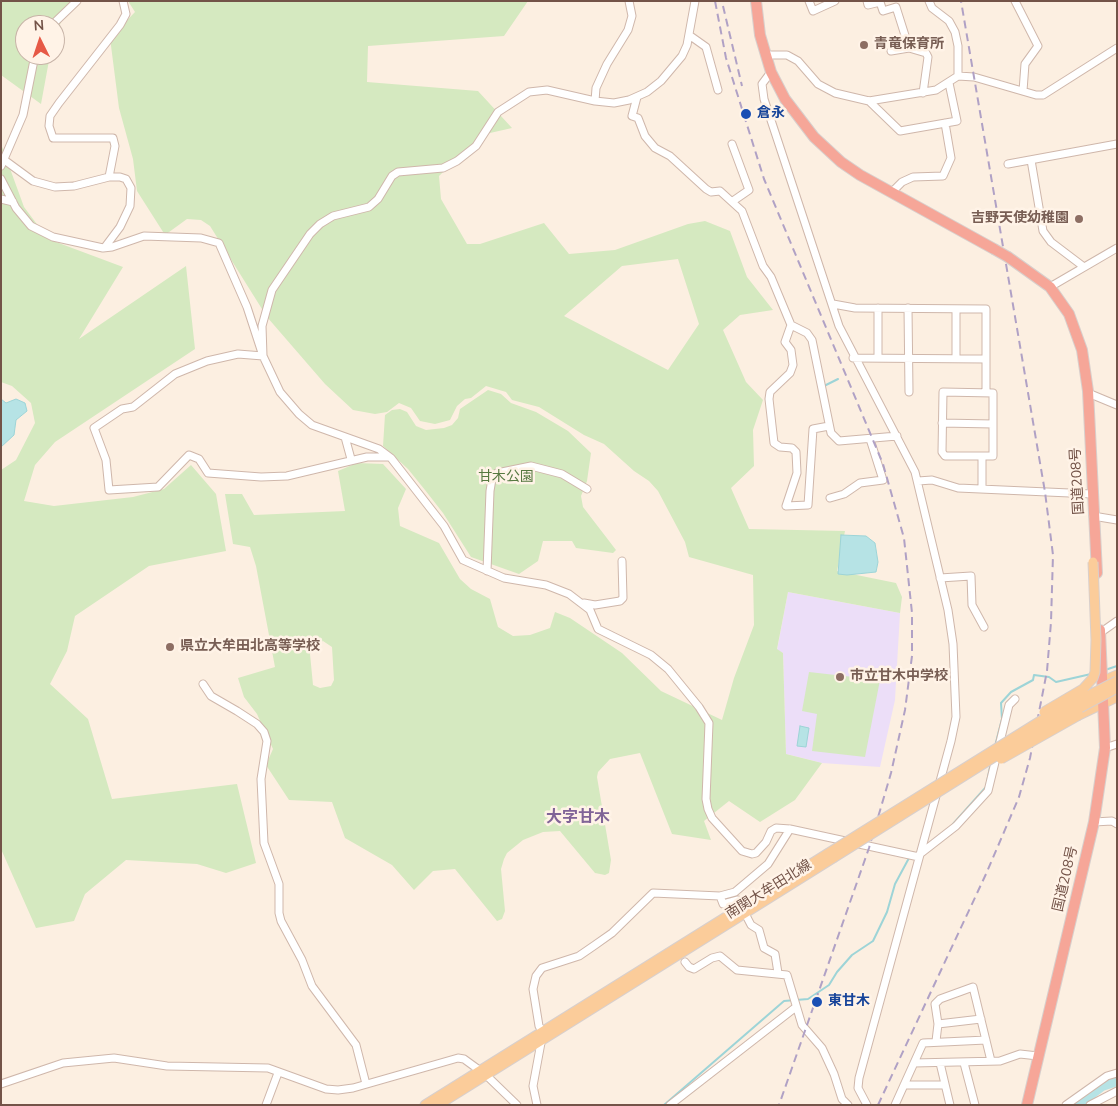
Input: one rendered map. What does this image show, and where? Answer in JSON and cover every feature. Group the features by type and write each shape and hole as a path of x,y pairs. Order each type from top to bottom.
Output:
{"highway":[{"name":"国道208号","path":"756,1 760,35 771,72 785,98 802,123 826,149 854,171 994,248 1050,287 1069,314 1082,350 1088,393 1105,748 1094,822 1027,1105"}],"main road":[{"path":"973,762 1025,724 1083,689 1093,678 1096,663 1093,562 1094,519"},
{"path":"1103,681 1117,675"},
{"name":"南関大牟田北線","path":"424,1105 539,1042 973,762 1050,715 1117,682"},
{"name":"南関大牟田北線","path":"830,856 952,784 1026,737 1117,688"},
{"path":"952,784 969,778 1079,715 1117,697"},
{"name":"南関大牟田北線","path":"438,1105 543,1032 744,910"}],"street":[{"path":"62,15 77,1"},
{"path":"109,177 115,146 113,138 53,138 49,126 50,116 59,103 120,25 126,14 123,1"},
{"path":"595,101 596,88 607,64 628,30 632,16 629,1"},
{"path":"263,356 262,326 272,290 310,234 320,224 333,216 369,207 378,199 392,176 398,172 443,168 458,161 476,146 498,112 529,92 547,90 595,101 614,103 637,97 660,81 682,56 689,35 695,1"},
{"path":"809,1 813,11 835,1"},
{"path":"867,1 868,5 880,2 883,11 896,7 909,48"},
{"path":"930,1 932,8 949,21 955,32 958,46 958,76"},
{"path":"1015,1 1038,46 1025,64 1023,91"},
{"path":"689,35 706,47 718,90"},
{"path":"891,51 909,48 926,54 928,57 923,93"},
{"path":"766,55 787,55 798,60 818,84 835,93 869,101 936,90 958,76 974,77 1036,95 1043,95 1117,48"},
{"path":"33,65 23,115 2,163 33,181 55,187 74,186 109,177 120,176 126,179 131,188 131,199 120,227 105,248"},
{"path":"771,72 762,84 764,99 839,326 854,358 897,436 918,481 953,644 956,716 951,741 858,1083 860,1093 867,1105"},
{"path":"869,101 900,131 957,121 948,83"},
{"path":"637,97 632,116 638,118 645,136 655,148 670,156 706,189 711,192 720,191 742,211 763,266 771,277 791,325 806,333 812,340 831,433 840,441 897,436"},
{"path":"891,193 902,182 913,177 943,176 951,158 945,123"},
{"path":"732,144 749,190 732,200"},
{"path":"1008,164 1117,144"},
{"path":"1031,160 1043,231 1050,242 1084,267"},
{"path":"1,178 13,202 31,226 44,233 105,248 144,236 201,238 219,242 247,307 263,356 280,392 299,414 312,425 380,449 444,526 463,560 514,580 557,588 581,603 594,616 598,629 661,662 699,707 709,723 706,798 708,809 712,818 735,846 742,851 752,854 761,849 771,830 790,828 919,856"},
{"path":"1,199 13,202"},
{"path":"1050,287 1117,248"},
{"path":"833,304 878,308 986,309 986,393"},
{"path":"878,308 878,358"},
{"path":"908,308 909,392"},
{"path":"956,309 956,359"},
{"path":"791,325 785,342 791,350 793,366 790,373 770,392 769,399 774,443 780,447 792,448 796,452 797,473 786,506 808,505 813,429 829,426"},
{"path":"263,356 238,354 207,362 175,374 133,407 122,409 97,424 94,428 106,460 109,490 158,487 189,456 199,459 208,473 262,477 287,476 351,459 388,457"},
{"path":"854,358 986,359"},
{"path":"943,392 993,393 992,456 944,456 942,452 942,423 943,392"},
{"path":"1088,393 1117,405"},
{"path":"942,423 993,424"},
{"path":"345,437 351,459"},
{"path":"830,498 844,494 860,484 883,480 870,439"},
{"path":"982,457 982,489"},
{"path":"487,571 490,491 492,479 497,473 531,466 562,474 587,489"},
{"path":"918,481 932,480 958,488 1092,494"},
{"path":"1094,519 1117,520"},
{"path":"581,603 595,605 623,598 622,561"},
{"path":"940,578 971,576 972,605 984,627"},
{"path":"1100,633 1117,621"},
{"path":"203,684 211,696 238,711 257,724 264,732 267,741 261,779 263,834 264,843 279,884 281,921 302,960 312,986 356,1045 366,1084"},
{"path":"919,856 956,826 988,791 1009,705 1015,699"},
{"path":"1105,748 1117,744"},
{"path":"1094,822 1112,821 1117,824"},
{"path":"537,1105 533,1086 539,1042 543,1032 539,1026 533,982 542,968 579,956 595,946 612,933 653,893 720,896 735,892 768,864 790,828"},
{"path":"720,896 723,904 738,900 751,925 758,930 764,948 775,954 778,973"},
{"path":"685,962 694,969 720,956 737,970 787,975 802,1025 822,1048 834,1074 842,1099 848,1105"},
{"path":"936,1041 938,1024 935,1004 940,999 973,988 991,1061"},
{"path":"670,1105 796,1007"},
{"path":"938,1024 981,1019"},
{"path":"895,1105 923,1043 986,1040"},
{"path":"914,1063 991,1061 1020,1054 1038,1056"},
{"path":"1,1084 64,1063 114,1058 167,1066 268,1068 326,1089 338,1090 366,1084 453,1058 464,1059 517,1105"},
{"path":"940,1063 950,1105"},
{"path":"964,1063 975,1105"},
{"path":"266,1105 278,1073"},
{"path":"1066,1105 1107,1076 1117,1073"},
{"path":"904,1085 945,1085"},
{"path":"1090,1105 1117,1091"}],"shaded area":[{"name":"市立甘木中学校","path":"788,592 900,613 895,700 880,767 822,763 786,754 783,653 777,650"}],"green space":[{"path":"1,1 71,1 64,15 15,15 15,65 48,65 41,104 1,75"},
{"path":"128,1 528,1 504,36 368,46 367,82 478,91 512,128 483,136 439,176 441,199 467,244 480,244 544,223 569,254 615,250 688,224 705,221 730,231 747,277 773,310 740,315 723,330 746,382 763,400 753,430 754,466 731,488 749,529 845,531 837,571 896,583 902,597 900,613 788,592 777,649 783,653 786,754 822,763 795,800 760,822 729,801 704,821 711,840 672,834 640,753 610,759 598,772 597,777 611,860 609,873 605,875 595,873 560,831 543,832 523,840 507,853 504,859 501,869 505,911 502,919 497,921 455,869 433,871 414,890 392,865 345,838 332,802 289,800 266,765 273,749 257,714 244,697 238,678 275,667 256,566 250,547 233,544 225,494 242,494 254,515 345,511 338,471 357,463 383,464 406,489 398,508 400,526 439,543 460,579 471,589 490,599 498,627 513,636 530,635 550,628 555,612 570,618 622,653 661,691 722,720 734,678 754,625 753,575 689,557 685,542 658,491 649,481 634,471 604,444 584,435 539,407 512,400 506,392 486,386 457,406 450,420 435,424 420,421 411,408 399,403 387,412 375,414 353,410 325,384 267,317 210,226 201,220 187,219 165,235 137,191 133,159 119,108 110,38 135,12","holes":["678,259 699,324 668,370 564,316 622,266","323,641 332,647 334,680 331,686 320,688 313,685 310,654 315,646"]},
{"path":"1,144 24,207 48,239 123,267 79,339 186,266 195,349 55,442 35,465 24,501 54,506 133,497 164,489 191,465 216,494 226,551 149,566 75,616 67,651 50,684 88,719 112,799 237,784 256,863 226,873 197,864 126,860 85,894 74,921 36,928 1,849 1,470 16,460 35,423 31,403 12,386 1,382"},
{"name":"甘木公園","path":"488,390 501,394 511,403 536,412 568,431 591,453 587,481 581,496 583,507 616,550 613,553 576,548 572,541 543,541 538,561 519,574 471,557 443,513 425,490 408,469 383,446 385,415 392,410 400,409 407,412 416,426 426,430 444,428 452,425 458,418 460,409"},
{"path":"809,672 880,680 865,757 812,751 817,714 802,711"}],"water":[{"path":"1,399 6,403 16,399 25,403 27,411 16,420 14,435 1,447"},
{"path":"841,535 866,536 875,543 878,562 876,572 838,574"},
{"path":"800,726 809,728 806,747 797,746"}],"waterway":[{"path":"824,386 838,379"},
{"path":"1105,670 1117,666"},
{"path":"995,746 1002,719 1001,703 1011,692 1033,680 1034,675 1049,677 1056,682 1091,674"},
{"path":"953,824 986,787 991,762"},
{"path":"664,1105 784,1001 808,999 829,985 837,972 852,955 873,941 887,912 895,884 909,858"},
{"path":"1077,1105 1102,1086 1117,1081"}],"railway":[{"path":"715,1 726,58 764,179 883,464 904,538 912,613 912,656 905,710 891,773 869,848 779,1105"},
{"path":"878,1105 986,874 1019,797 1030,758 1047,671 1051,622 1053,555 1045,492 961,1"},
{"path":"723,6 742,86"}],"place":[{"name":"青竜保育所","path":"864,45"},
{"name":"倉永","path":"746,114"},
{"name":"吉野天使幼稚園","path":"1079,219"},
{"name":"県立大牟田北高等学校","path":"170,647"},
{"name":"市立甘木中学校","path":"840,677"},
{"name":"東甘木","path":"817,1002"}],"district":[{"name":"大字甘木","path":"578,818"}]}
